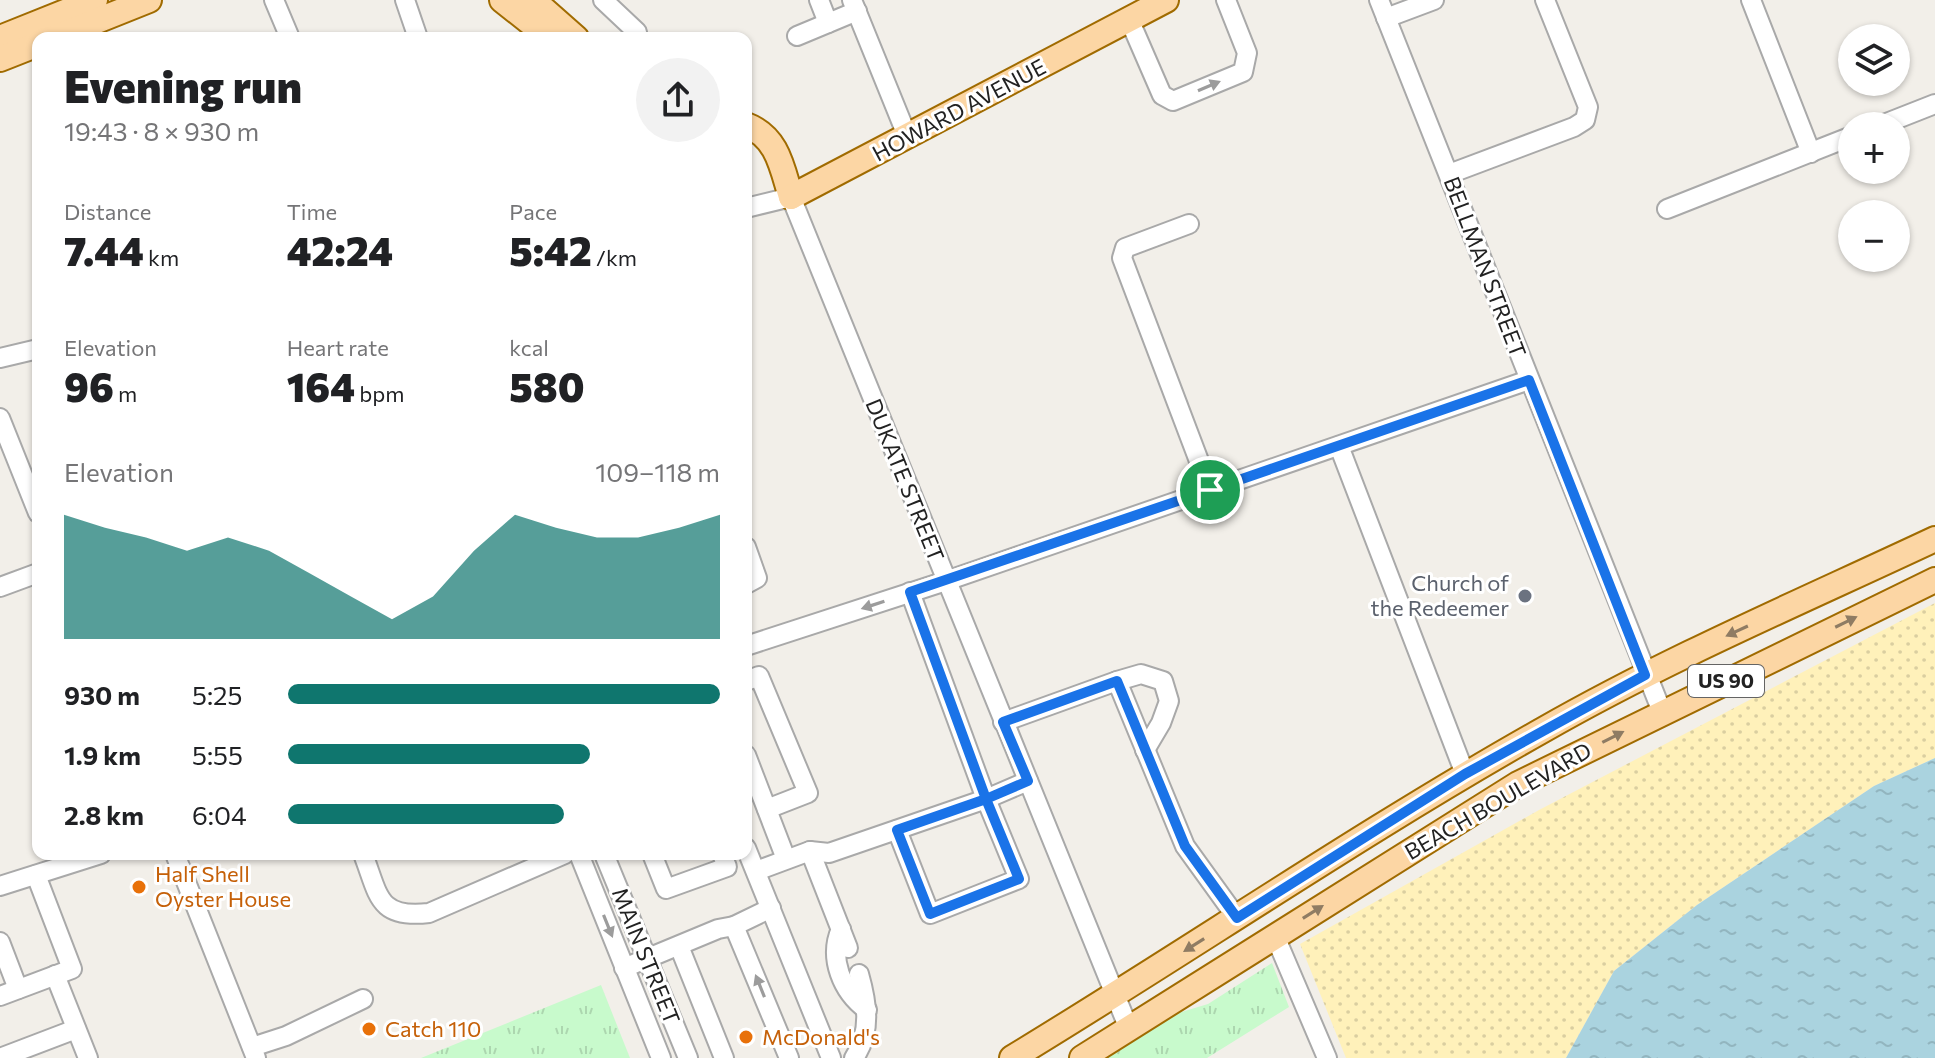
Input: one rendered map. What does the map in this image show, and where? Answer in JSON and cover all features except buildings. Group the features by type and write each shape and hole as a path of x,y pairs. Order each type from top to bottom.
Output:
{"main road":[{"path":"0,38 72,15 149,0"},
{"path":"502,0 546,15 568,32"},
{"name":"HOWARD AVENUE","path":"791,197 1166,0"},
{"path":"0,59 32,46"},
{"path":"752,128 770,139 791,197"},
{"path":"752,140 762,147 772,171 791,197"},
{"name":"BEACH BOULEVARD","path":"1012,1058 1465,774 1645,675 1935,539"},
{"name":"BEACH BOULEVARD","path":"1082,1058 1518,784 1935,580"}],"street":[{"path":"274,0 287,32"},
{"path":"405,0 416,32"},
{"path":"603,0 637,32"},
{"path":"819,0 828,23"},
{"path":"1129,19 1162,95 1173,101 1243,72 1247,53 1226,0"},
{"name":"BELLMAN STREET","path":"1379,0 1662,712"},
{"path":"1386,18 1434,0"},
{"path":"1449,174 1574,127 1585,120 1588,107 1545,0"},
{"path":"1751,0 1811,153"},
{"path":"797,36 828,23 854,5 908,138"},
{"path":"1910,114 1935,104"},
{"path":"1667,209 1838,142"},
{"name":"HOWARD AVENUE","path":"752,207 791,197"},
{"name":"DUKATE STREET","path":"791,197 1129,1029"},
{"path":"1189,224 1125,248 1122,258 1210,490"},
{"path":"0,358 32,350"},
{"path":"752,644 946,581 1529,380"},
{"path":"0,418 32,496"},
{"path":"1339,446 1465,774"},
{"path":"752,564 757,578 752,581"},
{"path":"0,587 32,575"},
{"path":"897,830 930,914 1019,879 986,799 910,592"},
{"path":"1003,722 1141,674 1163,681 1169,701 1161,723 1145,750"},
{"path":"752,679 808,793 767,809"},
{"path":"1117,681 1185,846 1237,918"},
{"path":"752,770 786,859"},
{"path":"756,871 810,851 829,853 986,799 1028,781"},
{"path":"810,851 848,948"},
{"path":"0,886 82,860"},
{"path":"177,860 254,1053 363,999"},
{"path":"365,860 382,901 390,910 407,915 429,913 551,860"},
{"name":"MAIN STREET","path":"581,860 661,1058"},
{"name":"MAIN STREET","path":"611,860 647,959 688,1058"},
{"path":"654,860 666,889 727,867 724,860"},
{"path":"751,860 831,1058"},
{"path":"0,996 72,969 36,875"},
{"path":"624,968 734,926 771,908"},
{"path":"734,926 789,1058"},
{"path":"841,929 834,944 835,959 847,990 854,1001 867,1010"},
{"path":"1275,936 1327,1058"},
{"path":"0,942 18,989"},
{"path":"679,946 724,1058"},
{"path":"854,1058 863,1039 867,1010 859,974"},
{"path":"55,975 88,1058"},
{"path":"0,1058 76,1029"}],"sand":[{"path":"1935,603 1935,758 1874,786 1697,905 1614,971 1566,1058 1346,1058 1300,944 1539,810"}],"green space":[{"path":"1272,963 1289,1007 1207,1058 1100,1058 1168,1016 1208,1004"},
{"path":"601,985 630,1058 421,1058"}],"water":[{"path":"1935,758 1935,1058 1566,1058 1614,971 1697,905 1874,786"}],"place":[{"name":"Church of the Redeemer","path":"1525,596"},
{"name":"Half Shell Oyster House","path":"139,887"},
{"name":"Catch 110","path":"369,1029"},
{"name":"McDonald's","path":"746,1037"}],"route":[{"path":"1210,490 910,592 986,799 897,830 930,914 1019,879 986,799 1028,781 1003,722 1117,681 1185,846 1237,918 1465,774 1645,675 1529,380 1210,490"}]}
